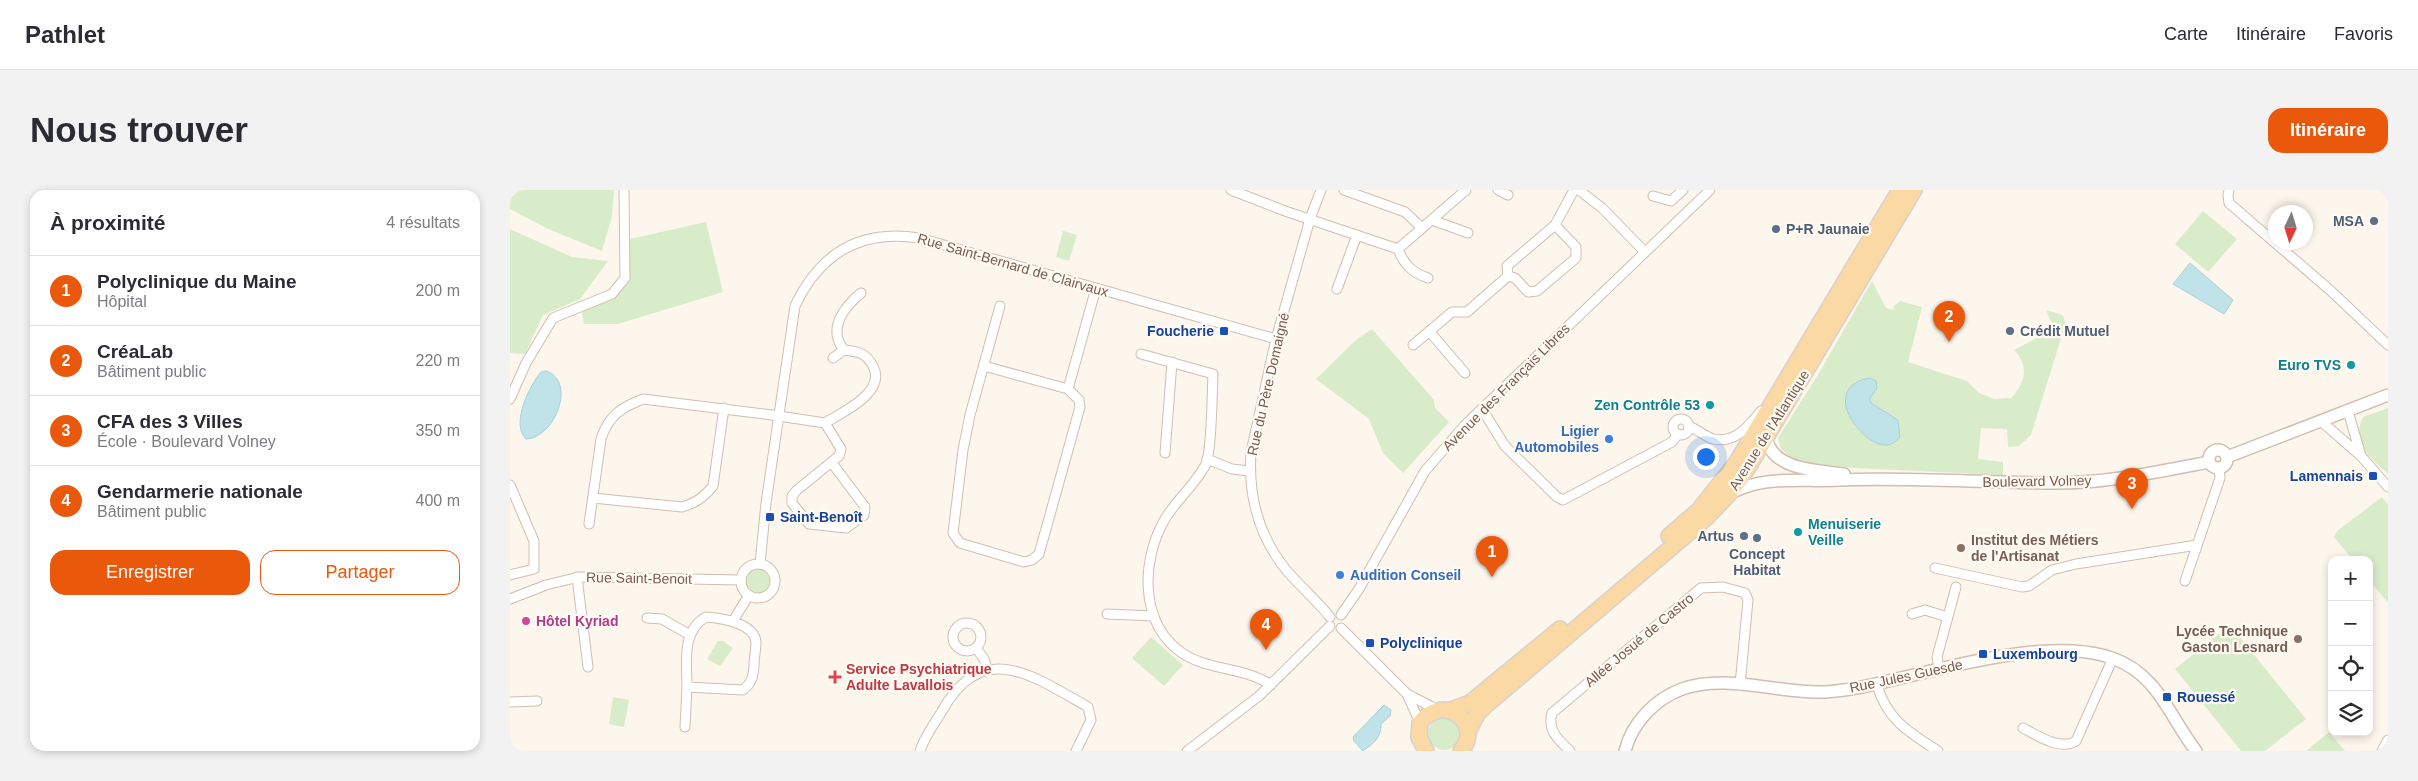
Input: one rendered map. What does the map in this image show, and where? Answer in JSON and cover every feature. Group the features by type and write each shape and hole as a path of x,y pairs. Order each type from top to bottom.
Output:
{"main road":[{"name":"Avenue de l'Atlantique","path":"1419,730 1426,716 1470,703 1488,689 1699,510 1737,462 1900,190"},
{"name":"Avenue de l'Atlantique","path":"1467,744 1473,720 1485,706 1706,518 1729,494 1766,437 1914,190"},
{"path":"1444,710 1463,718 1467,744"},
{"path":"1411,751 1419,730"},
{"path":"1419,730 1426,751"}],"street":[{"path":"510,399 526,363 553,318 612,294 626,278 624,190"},
{"path":"1231,190 1398,249 1402,259 1415,274 1428,278"},
{"name":"Rue du Père Domaigné","path":"1321,190 1310,219 1276,340 1250,452 1250,487 1256,513 1271,549 1288,573 1330,622"},
{"path":"1344,190 1405,212 1422,228"},
{"path":"1398,249 1466,190"},
{"path":"1498,190 1508,195"},
{"path":"1508,276 1507,266 1554,225 1574,190"},
{"path":"1579,190 1602,208 1645,252"},
{"path":"1653,196 1671,201 1683,190"},
{"name":"Avenue des Français Libres","path":"1341,615 1360,589 1426,471 1438,455 1482,409 1710,190"},
{"path":"2229,190 2229,203 2331,291 2388,345"},
{"path":"1674,198 1686,212"},
{"path":"1432,220 1468,233"},
{"path":"1508,276 1515,278 1524,290 1528,292 1537,291 1576,258 1576,247 1554,225"},
{"name":"Rue Saint-Bernard de Clairvaux","path":"760,564 795,306 805,285 823,263 846,247 874,237 900,235 919,238 1276,340"},
{"path":"1338,289 1357,235"},
{"path":"1413,345 1452,312 1467,312 1508,276"},
{"path":"1068,390 1096,288"},
{"path":"844,350 836,336 842,312 861,293"},
{"path":"984,366 1068,390 1079,400 1080,407 1039,554 1032,560 1024,562 960,543 953,532 963,450 984,366 1000,306"},
{"path":"1429,331 1466,373"},
{"path":"589,524 601,439 605,425 628,404 643,399 779,415 825,424 872,391 875,381 876,371 868,357 862,352 844,350 833,358"},
{"path":"1141,354 1213,374 1206,464 1166,518 1156,536 1150,557 1147,581 1154,616 1169,640 1181,652 1197,662 1255,677 1271,685"},
{"path":"1165,453 1172,362"},
{"path":"1678,434 1673,428 1676,420 1683,419 1688,426 1713,439 1721,440 1738,435 1745,431 1791,374"},
{"name":"Boulevard Volney","path":"1729,494 1744,486 1766,481 1863,478 2058,483 2139,476 2214,465 2211,453 2216,450 2224,452 2227,457 2388,395"},
{"path":"593,498 682,507 706,496 713,486 724,408"},
{"path":"1482,409 1504,446 1562,500 1672,442 1678,434 1684,433 1688,426"},
{"path":"2348,411 2361,456"},
{"path":"2321,421 2361,456 2388,487"},
{"path":"825,424 841,449 839,456 797,490 792,496 792,503 809,524 846,528 864,515 865,507 832,463"},
{"name":"Boulevard Volney","path":"1766,437 1767,445 1775,455 1795,467 1863,478"},
{"path":"2185,581 2220,478 2214,465 2226,463 2227,457"},
{"path":"1207,459 1232,469 1250,471"},
{"path":"510,485 534,542 534,569 510,575"},
{"path":"1935,568 2022,587 2029,586 2052,570 2076,564 2197,545"},
{"path":"760,564 768,567 774,574 774,588 763,597 749,595 743,589 741,580 746,568 760,564"},
{"path":"577,578 588,667"},
{"name":"Rue Saint-Benoit","path":"510,599 546,585 577,578 741,580"},
{"name":"Allée Josué de Castro","path":"1570,751 1551,730 1550,721 1552,713 1702,588 1723,587 1745,593 1748,600 1740,685"},
{"path":"1939,669 1937,657 1956,587"},
{"path":"733,621 749,595"},
{"path":"1912,614 1925,610 1947,617"},
{"path":"1107,614 1154,616"},
{"path":"1187,751 1271,685 1336,614 1341,615 1344,622 1341,628"},
{"path":"684,727 687,687 687,643 697,622 706,617 724,618 733,621 752,633 756,640 750,685 743,690 687,687"},
{"path":"646,618 662,619 690,635"},
{"path":"1330,622 1334,629 1341,628"},
{"path":"1341,628 1406,694 1444,710"},
{"path":"976,648 984,659 987,668"},
{"name":"Rue Jules Guesde","path":"1625,751 1637,725 1666,696 1701,685 1740,685 1824,692 1877,685 1998,656 2052,650 2082,651 2113,658 2131,667 2150,682 2196,751"},
{"path":"2023,728 2058,745 2072,745 2076,741 2113,658"},
{"path":"920,751 952,694 967,680 987,668 1011,669 1056,689 1088,707 1091,720 1076,751"},
{"path":"1877,685 1886,710 1897,722 1926,748 1938,751"},
{"path":"1406,694 1419,730"},
{"path":"510,702 538,701"},
{"path":"2382,751 2388,741"}],"green space":[{"path":"510,190 614,190 612,216 602,251 546,228 510,209"},
{"path":"2203,211 2237,239 2208,272 2175,244"},
{"path":"706,222 723,292 618,324 584,324 582,312 615,297 629,279 630,239"},
{"path":"510,229 572,257 608,261 580,299 543,315 525,354 510,353"},
{"path":"1063,231 1077,235 1069,261 1056,257"},
{"path":"1872,281 1886,308 1893,310 1894,306 1900,301 1922,307 1908,362 1967,381 1979,393 1994,399 2011,398 2020,387 2024,369 2019,356 2014,350 2054,329 2046,310 2063,315 2065,322 2062,335 2031,435 2019,446 2008,447 2007,429 1981,428 1978,459 2003,462 2003,475 1853,468 1810,463 1794,460 1781,449 1778,438 1819,373"},
{"path":"1372,329 1434,400 1435,408 1449,422 1403,473 1383,453 1369,419 1316,379 1356,340"},
{"path":"2388,408 2388,474 2368,455 2360,443 2359,435 2363,417"},
{"path":"2382,497 2388,505 2388,603 2373,585 2373,556 2350,556 2334,537 2337,531"},
{"path":"758,569 763,570 769,576 769,586 763,592 758,593 753,592 747,586 746,581 747,576 753,570"},
{"path":"2230,625 2306,719 2265,751 2241,751 2175,669"},
{"path":"1151,637 1183,665 1164,686 1132,658"},
{"path":"718,641 723,641 733,648 720,666 707,659"},
{"path":"613,697 629,700 624,727 609,724"},
{"path":"1444,718 1450,719 1455,723 1459,728 1459,740 1455,745 1450,749 1444,750 1438,749 1433,745 1429,740 1428,734 1429,728 1433,723 1438,719"},
{"path":"2328,733 2328,736 2332,736 2345,751 2306,751"}],"water":[{"path":"2190,263 2233,300 2224,314 2173,284"},
{"path":"546,371 555,377 560,386 559,408 546,429 536,436 526,439 520,424 523,405 541,372"},
{"path":"1870,378 1876,381 1877,388 1870,398 1871,403 1898,420 1900,437 1889,445 1875,442 1865,435 1856,426 1849,414 1846,403 1847,392 1855,383"},
{"path":"1384,705 1391,710 1390,716 1381,724 1380,733 1376,740 1363,751 1354,741 1353,737"}],"place":[{"name":"MSA","path":"2374,221"},
{"name":"P+R Jaunaie","path":"1776,229"},
{"name":"Foucherie","path":"1224,331"},
{"name":"Crédit Mutuel","path":"2010,331"},
{"name":"CréaLab","path":"1949,342"},
{"name":"Euro TVS","path":"2351,365"},
{"name":"Zen Contrôle 53","path":"1710,405"},
{"name":"Ligier Automobiles","path":"1609,439"},
{"name":"Lamennais","path":"2373,476"},
{"name":"CFA des 3 Villes","path":"2132,509"},
{"name":"Saint-Benoît","path":"770,517"},
{"name":"Menuiserie Veille","path":"1798,532"},
{"name":"Artus","path":"1744,536"},
{"name":"Concept Habitat","path":"1757,538"},
{"name":"Institut des Métiers de l'Artisanat","path":"1961,548"},
{"name":"Audition Conseil","path":"1340,575"},
{"name":"Polyclinique du Maine","path":"1492,577"},
{"name":"Hôtel Kyriad","path":"526,621"},
{"name":"Lycée Technique Gaston Lesnard","path":"2298,639"},
{"name":"Polyclinique","path":"1370,643"},
{"name":"Gendarmerie nationale","path":"1266,650"},
{"name":"Luxembourg","path":"1983,654"},
{"name":"Service Psychiatrique Adulte Lavallois","path":"835,677"},
{"name":"Rouessé","path":"2167,697"}]}
